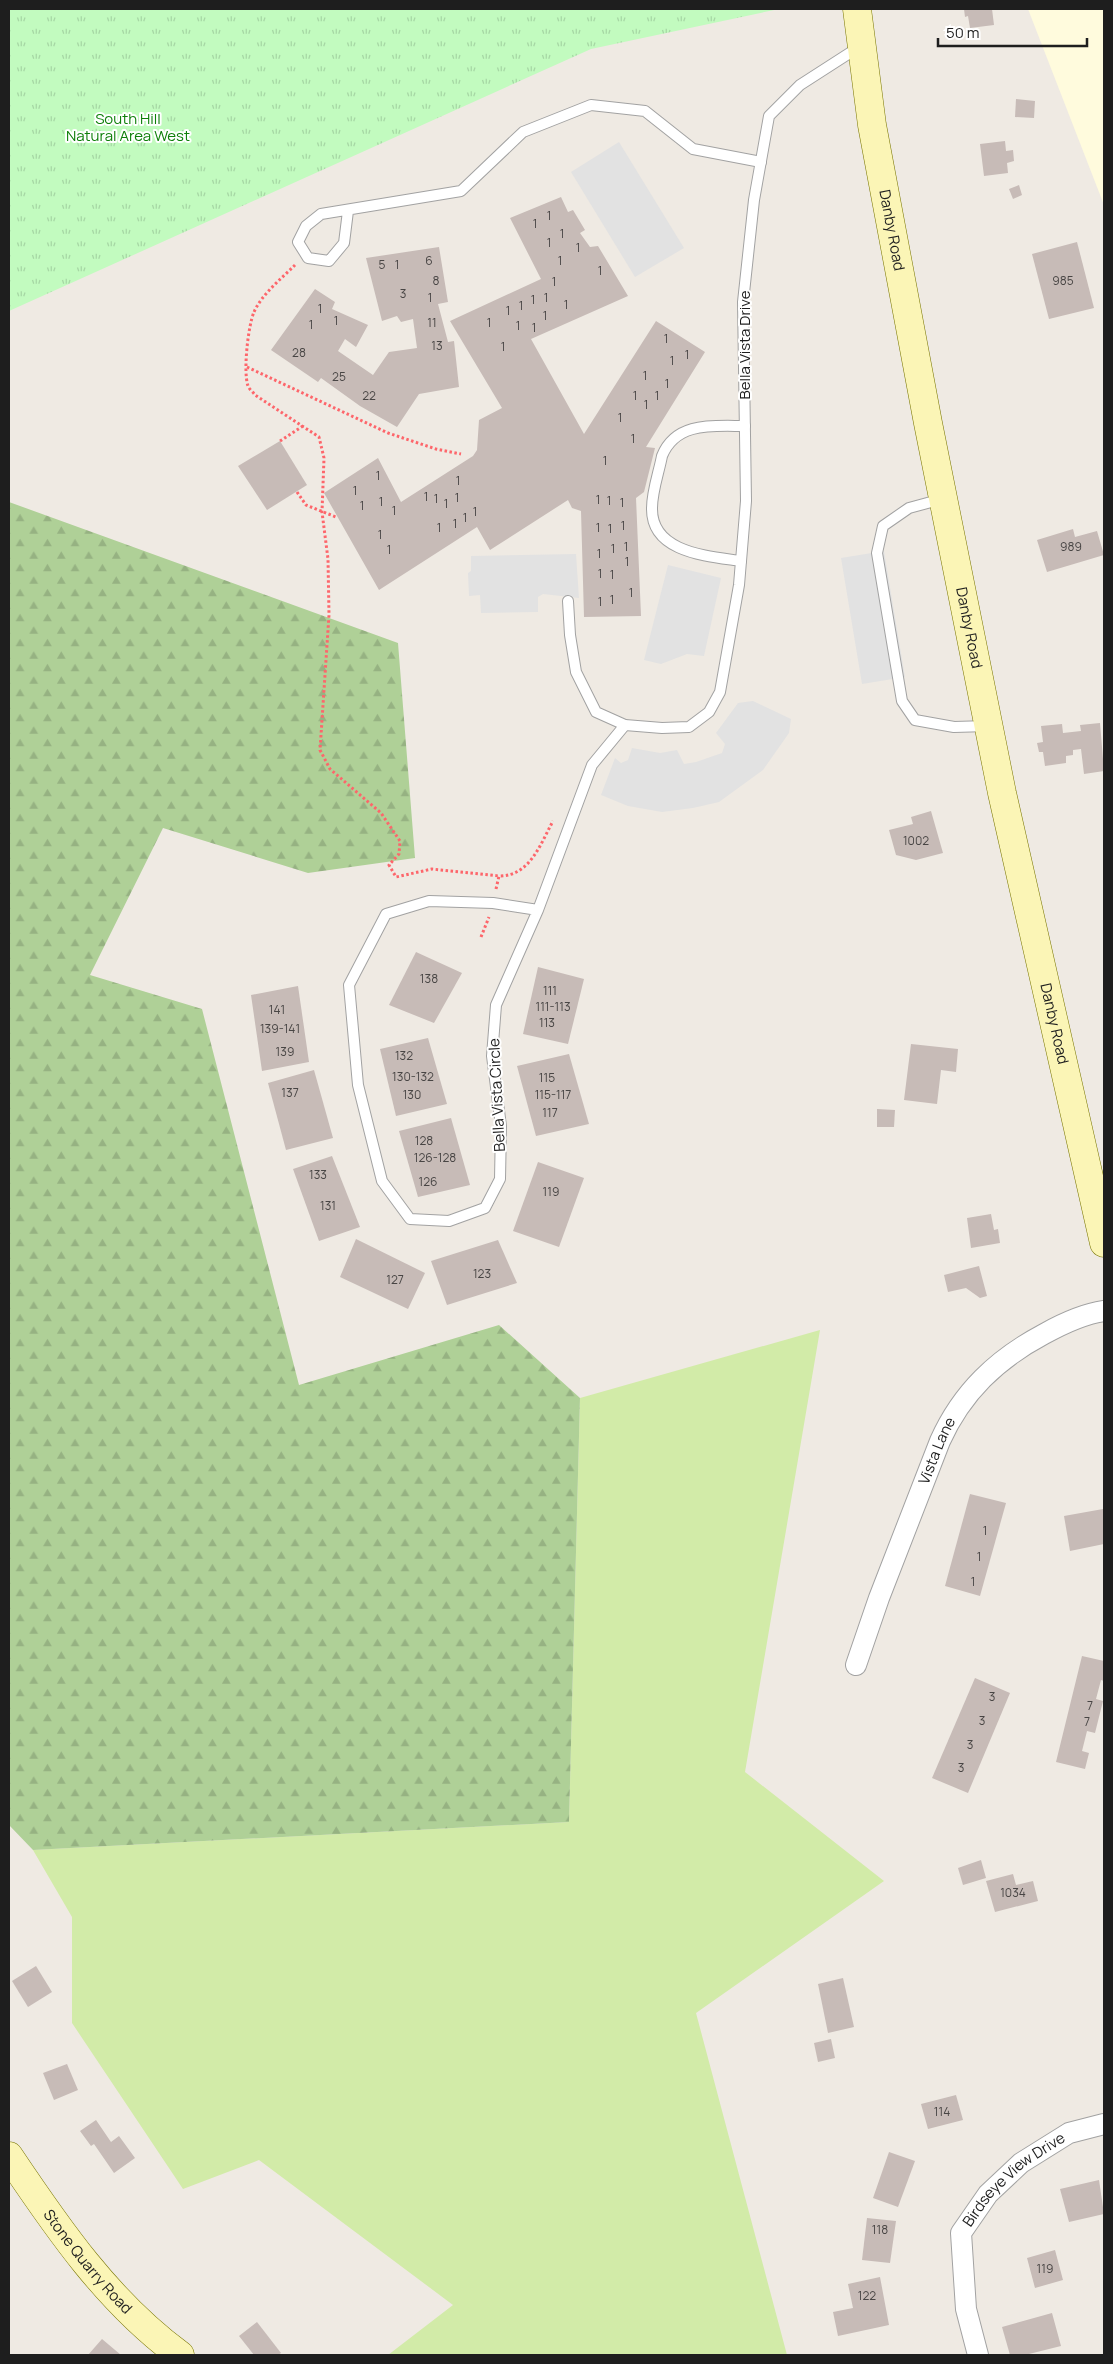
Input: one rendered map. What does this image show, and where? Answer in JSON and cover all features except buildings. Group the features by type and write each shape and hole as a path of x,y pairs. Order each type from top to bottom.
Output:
{"main road":[{"name":"Danby Road","path":"857,9 872,125 943,498 989,726 1104,1243"},
{"name":"Stone Quarry Road","path":"9,2156 80,2258 120,2303 161,2342 180,2355"}],"street":[{"name":"Vista Lane","path":"856,1665 940,1441 949,1420 960,1403 1000,1360 1027,1342 1057,1326 1104,1311"},
{"name":"Birdseye View Drive","path":"978,2355 966,2309 961,2233 988,2194 1021,2163 1069,2133 1104,2124"}],"lane":[{"name":"Bella Vista Drive","path":"625,725 689,727 709,712 720,692 739,585 746,501 743,302 754,200 769,116 800,84 862,45"},
{"path":"348,211 344,243 329,261 308,258 298,242 306,226 321,214 461,191 523,132 591,105 645,111 693,149 760,162"},
{"path":"741,561 701,554 678,547 662,537 654,526 652,508 662,456 666,448 678,436 691,428 745,426"},
{"path":"943,498 909,508 883,526 877,553 902,700 915,720 954,727 989,726"},
{"path":"568,601 570,635 576,672 596,712 625,725"},
{"name":"Bella Vista Circle","path":"538,910 493,903 429,901 386,914 349,984 358,1085 382,1181 410,1220 449,1221 485,1208 500,1178 501,1126 492,1056 496,1005 538,910 592,764 625,725"}],"path":[{"path":"295,265 266,295 254,312 247,367 248,386 255,395 319,436 324,458 322,512 328,559 328,615 320,750 330,769 381,813 400,841 399,854 389,865 396,877 432,869 511,876 520,871 531,860 555,818"},
{"path":"247,367 388,433 436,449 461,454"},
{"path":"280,441 303,426"},
{"path":"297,492 306,505 336,517"},
{"path":"481,937 493,903 499,876"}],"shaded area":[{"path":"1028,9 1104,9 1104,205"},
{"path":"619,142 684,248 635,277 571,172"},
{"path":"884,551 905,677 862,684 841,558"},
{"path":"576,554 579,598 543,594 538,597 538,612 481,613 480,595 469,596 468,573 471,571 471,556"},
{"path":"668,565 721,578 704,656 687,654 661,664 644,660"},
{"path":"753,701 791,719 789,733 763,770 719,802 662,812 628,806 601,795 615,758 621,763 628,760 632,748 660,753 677,750 684,764 722,753 725,744 716,733 738,703"}],"green space":[{"name":"South Hill Natural Area West","path":"9,9 779,9 591,49 9,311"},
{"path":"9,502 398,643 415,858 308,873 163,828 90,975 202,1009 299,1385 499,1325 580,1398 569,1822 33,1850 9,1825"},
{"path":"820,1330 745,1772 884,1881 696,2013 787,2355 388,2355 453,2305 259,2160 183,2189 72,2023 72,1917 33,1850 569,1822 580,1398"}]}
